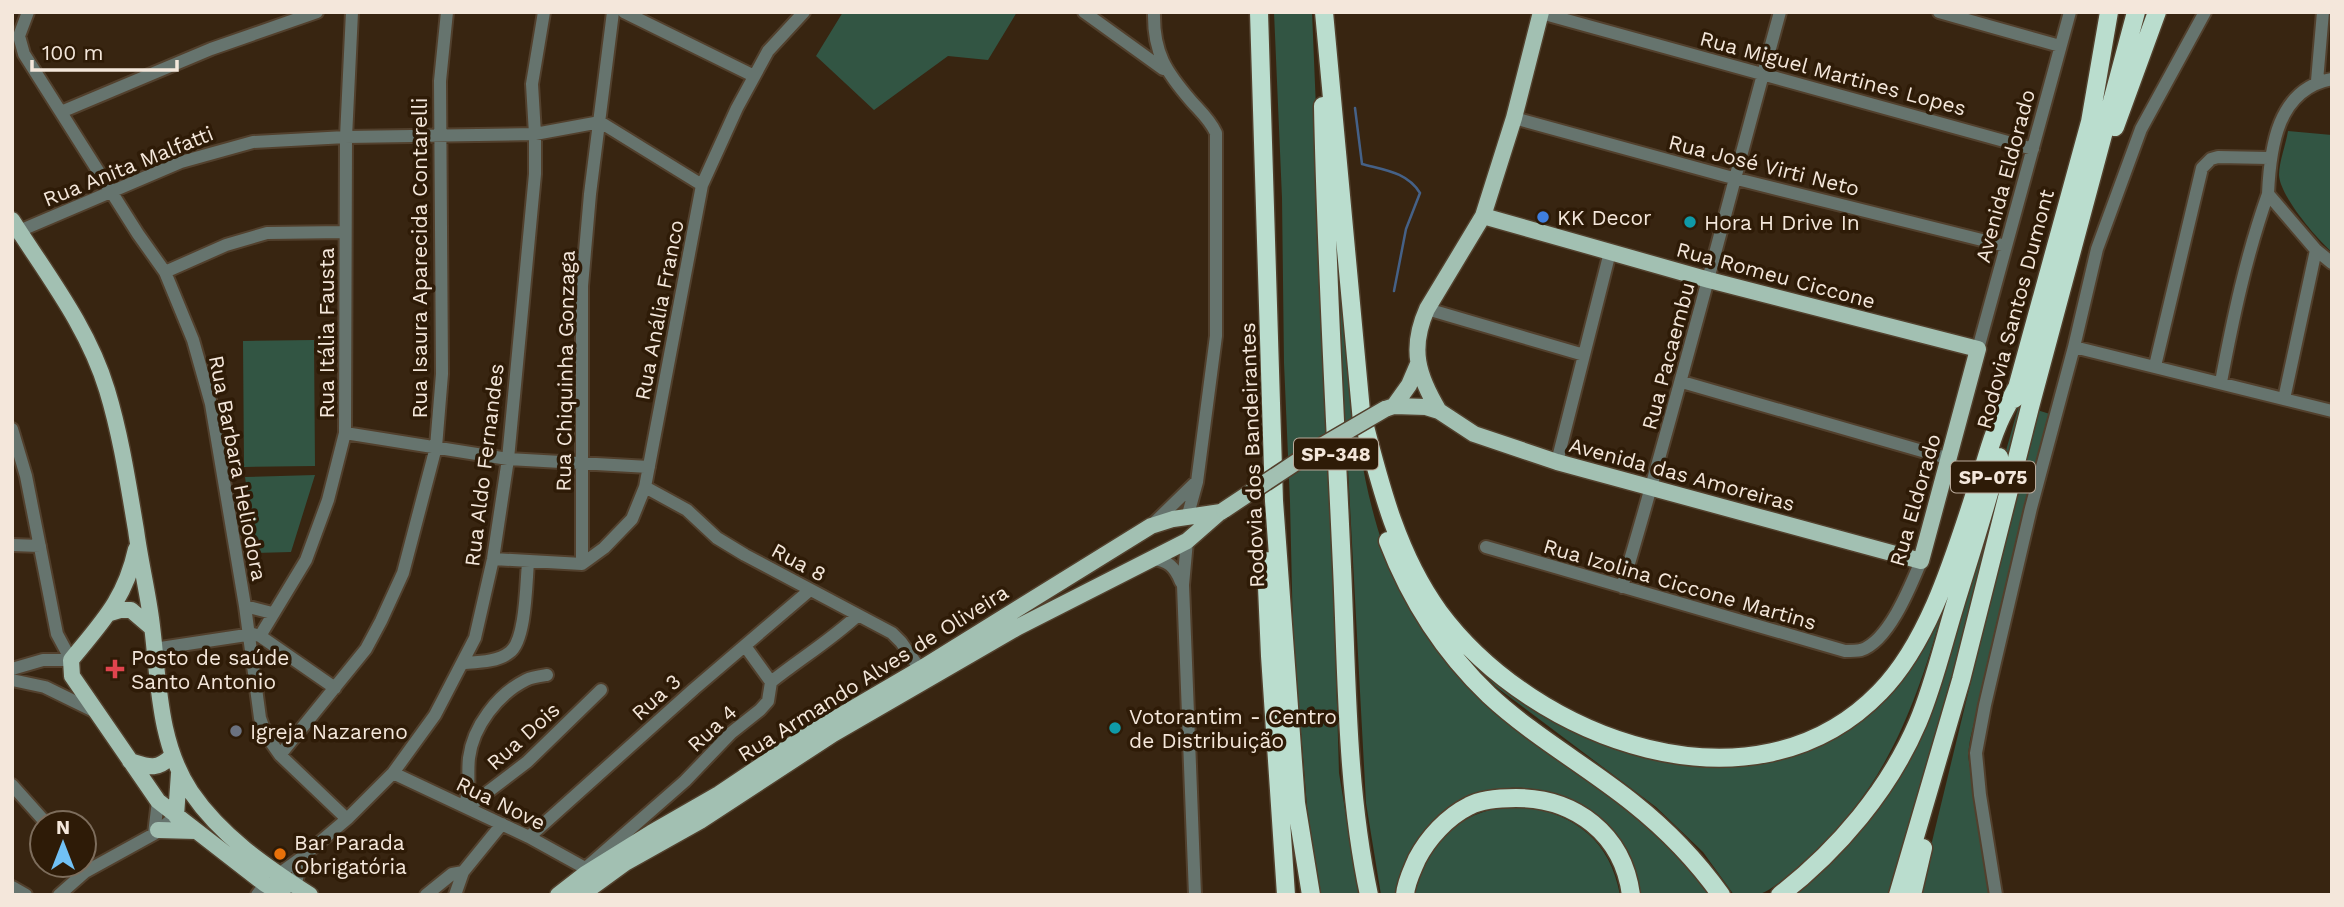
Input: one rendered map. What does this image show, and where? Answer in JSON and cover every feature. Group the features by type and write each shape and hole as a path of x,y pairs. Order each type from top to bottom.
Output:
{"highway":[{"name":"Rodovia dos Bandeirantes","path":"1259,12 1274,501 1290,739 1300,833 1311,895"},
{"path":"1323,12 1361,411 1374,496 1384,530 1410,592 1442,644 1490,696 1633,803 1690,855 1721,895"},
{"name":"SP-348","path":"1323,12 1324,149 1350,739 1357,827 1369,895"},
{"name":"Rodovia Santos Dumont","path":"1780,895 1818,863 1854,824 1895,767 1913,733 1940,661 1988,498 2090,122 2109,12"},
{"name":"Rodovia Santos Dumont","path":"1898,895 1961,680 2024,431 2136,12"},
{"path":"2096,160 2115,128 2157,12"},
{"path":"1361,411 1382,492 1407,556 1438,611 1479,656 1505,679 1548,709 1602,735 1663,752 1717,758 1764,754 1816,736 1840,724 1864,707 1898,671 1913,650 1937,600 1996,428 2016,389"},
{"path":"1274,501 1267,587 1286,895"},
{"path":"1912,895 1952,738 1961,680"},
{"path":"1405,895 1411,872 1424,846 1435,833 1469,806 1507,798 1544,799 1567,807 1591,821 1614,846 1623,865 1631,895"}],"main road":[{"name":"Avenida das Amoreiras","path":"1440,411 1429,393 1418,365 1418,333 1427,309 1483,216 1514,118 1541,13"},
{"name":"Rua Romeu Ciccone","path":"1483,216 1709,280 1978,349"},
{"path":"15,228 80,325 101,370 115,420 172,756 191,792 218,825 244,849 267,884"},
{"name":"Rua Eldorado","path":"1921,561 1978,349"},
{"name":"Avenida das Amoreiras","path":"1389,408 1409,385 1418,365"},
{"name":"Avenida das Amoreiras","path":"1389,408 1417,405 1440,411 1475,435 1557,462 1921,561"},
{"name":"Rua Armando Alves de Oliveira","path":"558,895 585,871 719,794 799,740 1187,541 1222,511 1313,451 1389,408"},
{"name":"Rua Armando Alves de Oliveira","path":"584,894 625,863 700,821 1145,530 1173,519 1222,511"},
{"path":"1187,518 1187,541"},
{"path":"1145,530 1141,550 1148,559"},
{"path":"137,540 131,571 120,598 71,660 72,676 158,801 267,884 296,893"},
{"path":"110,614 131,610 152,628"},
{"path":"130,761 150,767 162,765 172,756"},
{"path":"176,816 179,772"},
{"path":"156,832 196,831"}],"street":[{"path":"61,112 211,49 317,12"},
{"name":"Rua Itália Fausta","path":"254,635 272,613 306,560 328,500 345,433 346,137 352,12"},
{"name":"Rua Isaura Aparecida Contarelli","path":"280,755 366,649 403,573 436,447 442,374 440,81 447,12"},
{"name":"Rua Aldo Fernandes","path":"267,884 347,819 393,773 435,715 475,638 493,559 508,459 531,225 536,134 532,84 544,12"},
{"name":"Rua Chiquinha Gonzaga","path":"582,564 582,286 613,12"},
{"path":"624,12 754,76"},
{"name":"Rua Anália Franco","path":"582,564 604,548 632,519 645,487 702,185 724,134 768,51 804,12"},
{"path":"1084,12 1165,70 1211,122 1216,133 1216,325 1197,482 1187,518"},
{"path":"1154,12 1155,38 1165,70"},
{"name":"Rua Pacaembu","path":"1622,587 1682,382 1733,178 1780,12"},
{"path":"1939,12 2060,46"},
{"name":"Avenida Eldorado","path":"1978,349 2070,12"},
{"path":"1996,895 1976,769 1978,742 2031,508 2097,249 2132,150 2149,113 2205,12"},
{"path":"2317,81 2323,12"},
{"name":"Rua Barbara Heliodora","path":"29,13 19,36 24,54 110,191 165,271 193,340 211,404 244,606 254,635 260,718 280,755 347,819"},
{"name":"Rua Miguel Martines Lopes","path":"1541,13 2033,149"},
{"path":"2221,382 2240,286 2252,239 2268,194 2269,158 2280,121 2297,98 2317,81 2332,79"},
{"name":"Rua José Virti Neto","path":"1514,118 1733,178 2006,246"},
{"path":"600,122 702,185"},
{"name":"Rua Anita Malfatti","path":"15,228 181,162 229,147 279,139 536,134 600,122"},
{"path":"2155,366 2202,169 2211,159 2218,157 2269,158"},
{"path":"2268,194 2316,250 2332,263"},
{"path":"165,271 247,237 286,231 345,232"},
{"path":"2284,399 2316,250"},
{"path":"1557,462 1610,252"},
{"path":"1427,309 1584,355"},
{"path":"2074,346 2332,411"},
{"path":"1682,382 1950,459"},
{"path":"12,429 17,460 40,545 57,634 71,660 43,660 12,669"},
{"path":"345,433 508,459 649,467"},
{"path":"1145,530 1197,482"},
{"name":"Rua 8","path":"645,487 687,510 717,538 732,547 892,633 924,674"},
{"path":"1187,541 1183,585 1195,895"},
{"path":"12,545 40,545"},
{"name":"Rua Izolina Ciccone Martins","path":"1486,547 1828,647 1845,651 1864,649"},
{"path":"493,559 582,564"},
{"path":"1148,559 1163,560 1170,564 1177,570 1183,585"},
{"name":"Rua Eldorado","path":"1864,649 1896,615 1921,561"},
{"path":"463,663 490,660 508,654 518,643 528,563"},
{"name":"Rua 3","path":"529,836 810,590"},
{"path":"244,606 272,613"},
{"name":"Rua 4","path":"585,871 685,781 731,733 760,710 768,701 771,682 809,652 837,635 858,615"},
{"path":"154,649 254,635 335,688"},
{"path":"745,646 771,682"},
{"path":"466,807 470,792 470,753 488,714 505,694 517,685 528,679 547,675"},
{"path":"12,680 45,687 97,713"},
{"name":"Rua Dois","path":"466,807 527,762 601,690"},
{"name":"Rua Nove","path":"393,773 529,836 585,871"},
{"path":"12,785 33,809"},
{"path":"156,832 158,801"},
{"path":"98,860 156,832 176,816"},
{"path":"455,895 463,872 502,824"},
{"path":"296,893 301,859"},
{"path":"584,894 585,871"},
{"path":"426,895 452,874 463,872"},
{"path":"59,895 73,879"},
{"path":"12,887 26,895"}],"green space":[{"path":"843,12 1017,12 988,60 948,56 874,110 816,56"},
{"path":"1274,12 1312,12 1328,397 1339,773 1359,895 1319,895 1310,844 1293,633 1284,363 1282,198"},
{"path":"2288,131 2332,135 2332,252 2300,216 2281,184 2279,170"},
{"path":"1340,261 1364,472 1376,524 1393,573 1417,620 1448,664 1466,683 1646,827 1668,847 1709,895 1639,895 1635,872 1626,850 1596,816 1555,794 1509,788 1481,793 1463,803 1410,857 1403,873 1399,895 1381,895 1366,803 1347,450 1344,420 1341,416"},
{"path":"314,340 315,466 244,467 243,341"},
{"path":"2019,405 2023,406 1951,688 1891,895 1791,895 1827,863 1941,678"},
{"path":"2037,410 2050,414 2012,559 1968,755 1990,895 1919,895"},
{"path":"315,475 291,552 255,553 245,477"},
{"path":"1940,607 1943,610 1921,681 1894,745 1877,775 1858,804 1807,859 1772,888 1751,896 1734,895 1703,852 1656,807 1495,686 1448,637 1432,610 1549,715 1724,763 1853,720"},
{"path":"1524,805 1560,816 1588,834 1608,859 1620,895 1413,895 1428,856 1438,841 1451,829 1483,812"}],"waterway":[{"path":"1355,108 1362,164 1402,176 1420,193 1406,229 1394,291"}],"place":[{"name":"KK Decor","path":"1543,217"},
{"name":"Hora H Drive In","path":"1690,222"},
{"name":"Posto de saúde Santo Antonio","path":"115,669"},
{"name":"Votorantim - Centro de Distribuição","path":"1115,728"},
{"name":"Igreja Nazareno","path":"236,731"},
{"name":"Bar Parada Obrigatória","path":"280,854"}]}
